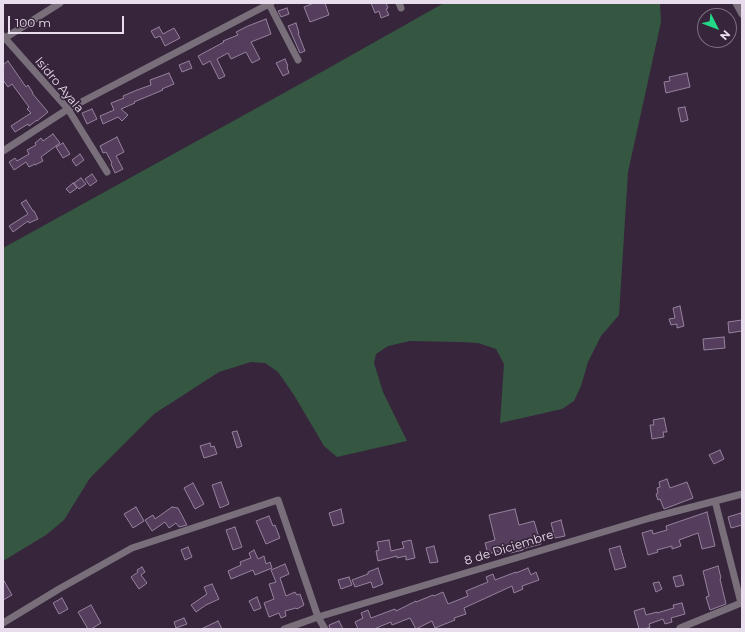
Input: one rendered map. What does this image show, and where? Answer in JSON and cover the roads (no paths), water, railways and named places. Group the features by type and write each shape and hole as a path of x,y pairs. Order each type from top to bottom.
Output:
{"street":[{"path":"4,37 60,3"},
{"path":"736,3 742,14"},
{"path":"3,151 68,109 270,4 298,60"},
{"name":"Isidro Ayala","path":"4,37 68,109 107,172"},
{"name":"8 de Diciembre","path":"284,629 318,616 642,520 742,494"},
{"path":"3,622 132,548 278,500 318,616 325,629"},
{"path":"680,628 741,603 715,501"}]}
